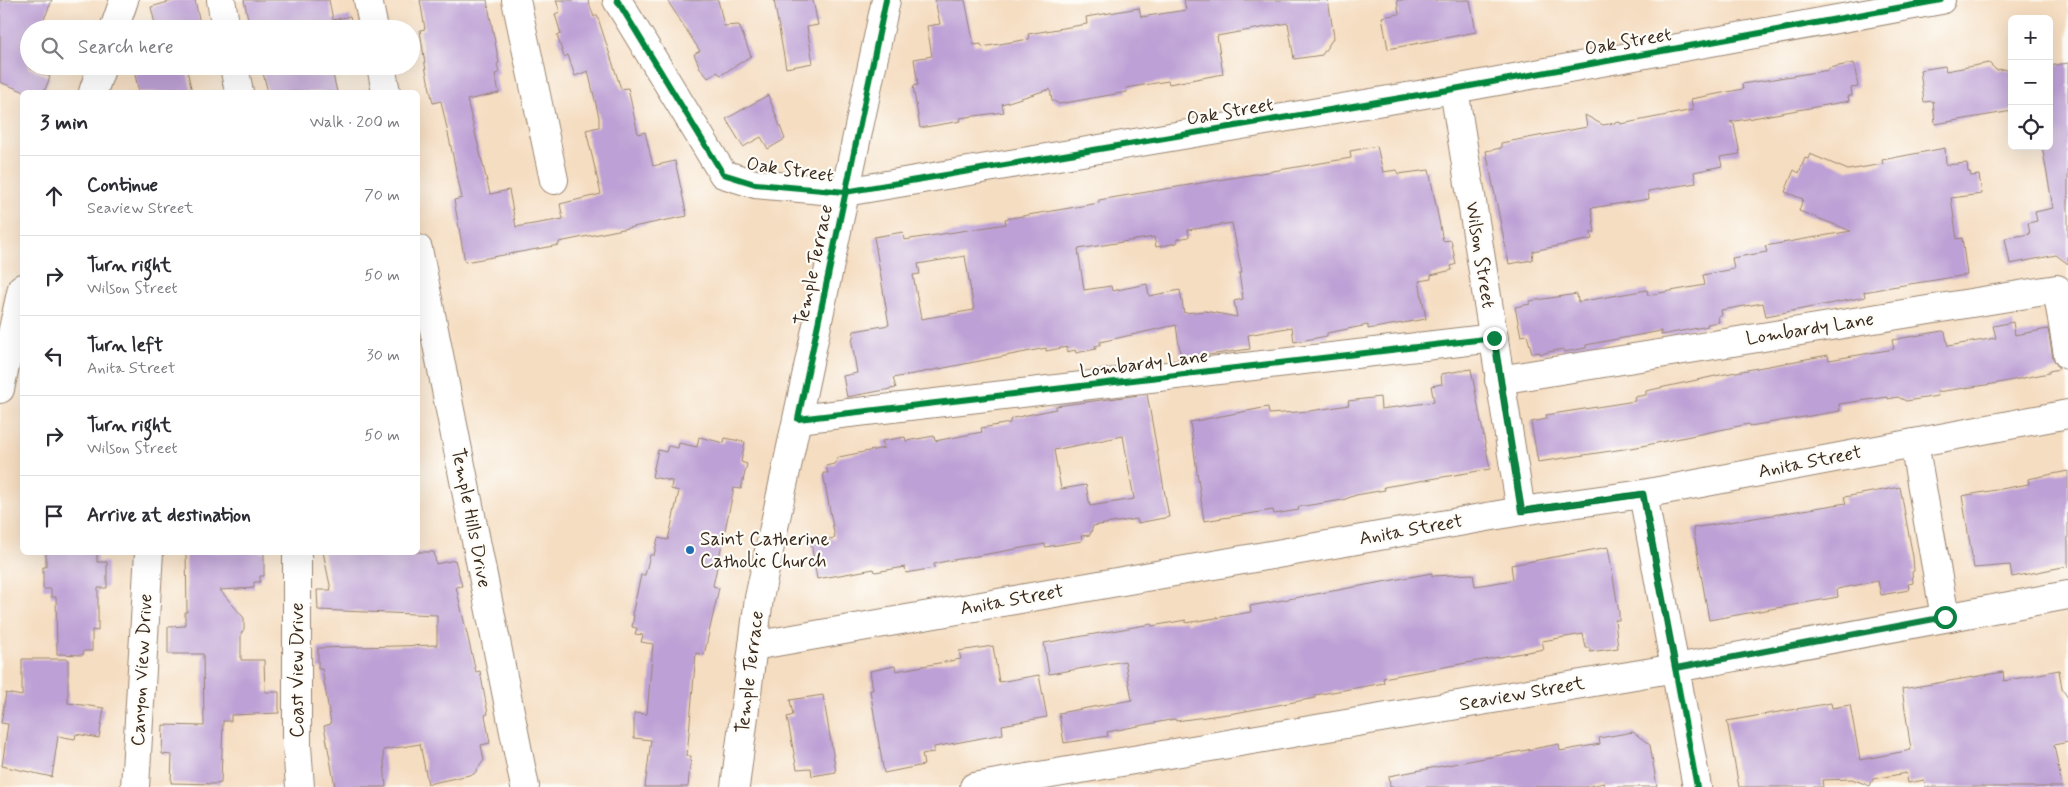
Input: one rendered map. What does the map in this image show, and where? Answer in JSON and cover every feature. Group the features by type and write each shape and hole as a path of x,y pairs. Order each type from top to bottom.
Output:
{"street":[{"path":"117,20 124,0"},
{"path":"222,0 225,20"},
{"path":"368,0 372,20"},
{"path":"516,0 554,180"},
{"name":"Oak Street","path":"618,0 723,174 755,184 845,192 1454,89 1941,0"},
{"name":"Temple Terrace","path":"736,787 759,598 886,0"},
{"path":"94,90 99,75"},
{"path":"236,75 239,90"},
{"path":"383,75 386,90"},
{"name":"Wilson Street","path":"1454,89 1499,380 1522,511"},
{"name":"Temple Hills Drive","path":"420,259 524,787"},
{"name":"Lombardy Lane","path":"1499,380 2056,289 2068,355"},
{"path":"0,389 20,297"},
{"name":"Lombardy Lane","path":"798,419 1494,338"},
{"name":"Anita Street","path":"754,646 1522,511 1643,494 2068,414"},
{"path":"1914,443 1945,617"},
{"path":"1643,494 1697,787"},
{"name":"Canyon View Drive","path":"135,787 149,555"},
{"name":"Coast View Drive","path":"297,555 296,746 300,787"},
{"name":"Seaview Street","path":"974,787 1676,668 2068,595"}],"building":[{"path":"0,0 52,0 44,20 20,20 20,75 45,75 50,77 45,90 20,90 0,82"},
{"path":"175,0 195,0 199,20 154,20 151,7"},
{"path":"244,0 329,0 333,20 248,20"},
{"path":"420,0 487,0 499,63 497,64 499,73 495,74 499,93 467,100 490,194 509,190 516,227 563,219 560,204 601,194 586,130 599,127 599,117 588,71 575,76 568,55 564,57 557,35 561,34 555,14 560,12 556,0 588,0 594,17 597,15 621,89 628,88 638,134 645,132 653,166 675,161 687,216 559,242 559,245 465,262 454,200 462,198 441,101 433,103 426,71 420,30 425,29"},
{"path":"667,0 718,0 724,26 739,25 751,56 721,75 717,72 708,78 700,68 694,54 700,51"},
{"path":"774,0 813,0 818,25 807,27 813,63 786,68"},
{"path":"935,0 965,0 974,45 981,44 982,47 1029,39 1028,34 1087,24 1086,17 1139,8 1141,17 1186,10 1184,0 1328,0 1334,37 1322,55 1294,59 1288,23 1217,36 1223,74 1169,84 1168,81 1126,88 1127,92 1059,104 1052,100 1050,89 1002,104 1004,112 960,118 961,121 920,128 913,86 918,85 914,59 932,56 927,26 940,24"},
{"path":"1397,0 1470,0 1476,32 1388,49 1382,17 1399,14"},
{"path":"350,16 351,20 333,20"},
{"path":"1854,63 1858,87 1851,88 1852,96 1848,96 1849,101 1730,122 1734,124 1740,154 1720,157 1722,166 1694,172 1696,183 1648,191 1649,199 1591,208 1595,232 1591,232 1592,239 1533,251 1532,260 1509,264 1486,151 1501,148 1501,143 1587,127 1585,115 1603,125 1620,122 1621,124 1693,110 1691,99 1743,89 1742,84 1829,70 1829,68"},
{"path":"1989,63 1996,70 2008,70 2008,112 1935,124 1933,101 1924,102 1920,70 1945,66 1946,71"},
{"path":"2068,63 2068,264 2056,255 2010,264 2005,238 2030,234 2028,223 2037,221 2035,212 2053,208 2043,150 2053,150 2053,65"},
{"path":"135,75 188,75 192,90 139,90"},
{"path":"264,75 333,75 337,90 267,90"},
{"path":"768,95 785,139 768,149 761,137 743,147 726,119"},
{"path":"1377,146 1383,172 1397,170 1398,174 1429,170 1443,241 1451,240 1456,264 1451,266 1452,270 1431,275 1431,279 1419,281 1426,319 1368,329 1368,325 1327,333 1327,336 1294,342 1292,327 1248,335 1250,349 1181,359 1176,325 1100,342 1100,345 1095,346 1096,349 1076,353 1075,350 1067,352 1067,347 1046,351 1046,348 893,378 896,388 847,397 843,376 857,373 852,343 854,331 889,325 874,237 903,232 904,240 1006,224 1005,219 1099,203 1099,200 1351,158 1350,151","holes":["1232,223 1242,273 1239,273 1243,299 1234,301 1237,317 1205,311 1184,313 1180,290 1149,296 1147,284 1112,291 1111,286 1084,290 1078,249 1154,237 1156,247 1177,243 1177,239 1189,237 1188,230","965,256 974,310 921,319 913,275 920,274 918,264"]},
{"path":"1945,148 1946,165 1967,163 1968,172 1970,172 1971,176 1979,175 1982,194 1951,198 1957,239 1962,238 1967,275 1864,292 1865,297 1766,316 1763,303 1721,310 1722,315 1718,316 1719,322 1707,324 1708,326 1661,335 1661,331 1586,345 1586,348 1564,352 1563,349 1540,354 1540,352 1532,353 1527,335 1521,336 1515,307 1530,304 1530,301 1577,294 1578,302 1647,290 1648,295 1705,285 1703,275 1734,269 1732,258 1767,252 1765,246 1851,231 1799,211 1803,199 1785,192 1794,170 1799,173 1805,158 1808,159 1810,154 1848,170 1883,164 1882,160"},
{"path":"2013,322 2015,335 2048,329 2053,358 2059,369 2049,371 2049,373 1993,384 1937,392 1938,396 1906,401 1898,397 1888,399 1888,397 1839,404 1840,411 1750,426 1749,424 1637,447 1538,462 1531,422 1547,419 1546,415 1635,401 1634,397 1646,395 1646,391 1720,375 1828,355 1829,360 1894,349 1892,340 1942,331 1945,332 1948,346 1996,338 1993,326"},
{"path":"1471,369 1490,469 1384,487 1385,490 1356,495 1343,500 1298,507 1299,510 1274,514 1273,510 1204,521 1190,422 1268,407 1269,414 1310,411 1349,405 1348,401 1380,397 1381,409 1434,402 1431,386 1442,384 1441,374"},
{"path":"1147,394 1169,517 1138,523 1137,519 1093,526 1090,535 1081,536 1082,541 1045,547 1045,544 942,562 934,564 934,568 906,573 905,567 875,572 874,569 817,579 811,542 835,538 823,473 828,473 826,466 834,464 839,457 884,448 882,441 905,437 906,441 934,436 935,441 982,432 981,428 1010,423 1010,420 1013,418 1056,409 1056,406","holes":["1123,436 1134,499 1090,506 1086,485 1061,489 1054,450"]},
{"path":"699,437 724,443 725,438 745,442 741,462 747,464 741,489 734,488 713,586 719,588 704,655 696,653 687,756 691,756 688,787 645,787 651,740 634,738 634,713 647,714 653,644 641,642 643,635 635,634 637,628 632,627 634,615 632,615 641,575 645,575 650,555 654,555 658,538 668,540 679,491 671,489 672,481 652,477 658,450 666,452 668,446 678,448 679,443 697,447"},
{"path":"2068,471 2068,566 2012,577 2010,565 1974,568 1962,496 2029,484 2028,479"},
{"path":"1900,487 1913,557 1913,583 1908,584 1909,590 1881,595 1878,581 1837,589 1838,597 1709,620 1693,528 1846,503 1844,497"},
{"path":"1608,547 1619,613 1619,620 1615,620 1618,648 1590,652 1590,648 1586,648 1583,634 1542,641 1544,649 1383,678 1384,683 1315,695 1315,698 1235,713 1176,721 1175,719 1107,732 1108,736 1064,743 1059,713 1132,700 1125,661 1049,674 1044,643 1151,624 1152,626 1186,620 1186,623 1251,612 1250,606 1432,573 1432,576 1473,574 1475,586 1513,580 1511,565"},
{"path":"420,552 434,552 436,564 455,560 462,586 456,587 476,672 480,671 488,714 485,715 490,743 481,745 484,760 474,774 428,784 420,744 383,750 386,787 335,787 324,726 331,724 322,669 318,669 318,648 437,645 437,615 318,610 317,590 331,590 324,555 420,555"},
{"path":"46,555 97,555 97,562 107,562 107,588 98,588 98,631 92,630 92,651 84,651 83,655 57,654 56,597 51,597 51,589 43,589 43,567 46,567"},
{"path":"186,555 264,555 264,576 260,576 260,582 254,582 254,588 220,590 244,618 244,629 241,634 241,660 264,660 265,692 279,692 279,713 231,715 231,721 223,721 221,783 216,784 171,783 172,755 162,754 163,725 204,726 203,654 168,654 168,627 185,626 185,612 187,612"},
{"path":"993,646 999,682 1039,675 1047,717 1002,725 1003,734 934,747 934,752 922,754 924,765 884,773 870,690 873,690 870,671 895,666 896,671 961,659 959,651"},
{"path":"22,659 68,659 68,703 104,708 99,738 76,734 75,739 58,736 52,777 2,766 8,724 1,723 6,693 22,696"},
{"path":"2059,670 2062,689 2068,698 2068,742 2054,745 2062,787 1925,787 1924,780 1908,783 1906,773 1873,779 1870,786 1852,779 1822,780 1823,787 1739,787 1727,721 1831,703 1832,708 1850,705 1860,760 1911,750 1902,689 2003,672 2004,681"},
{"path":"823,695 836,772 812,776 811,768 797,769 787,717 793,715 790,700"},
{"path":"1633,732 1650,745 1657,787 1605,787 1604,783 1585,787 1390,787 1389,776 1559,744 1560,751 1600,744 1599,738"}],"cycle path":[{"path":"617,0 723,174 755,184 845,192 1454,89 1941,0"},
{"path":"886,0 798,419 1494,338 1521,511 1643,494 1697,787"}],"place":[{"name":"Saint Catherine Catholic Church","path":"690,550"}],"route":[{"path":"1494,338 1499,380 1522,511 1643,494 1676,668 1945,617"}]}
